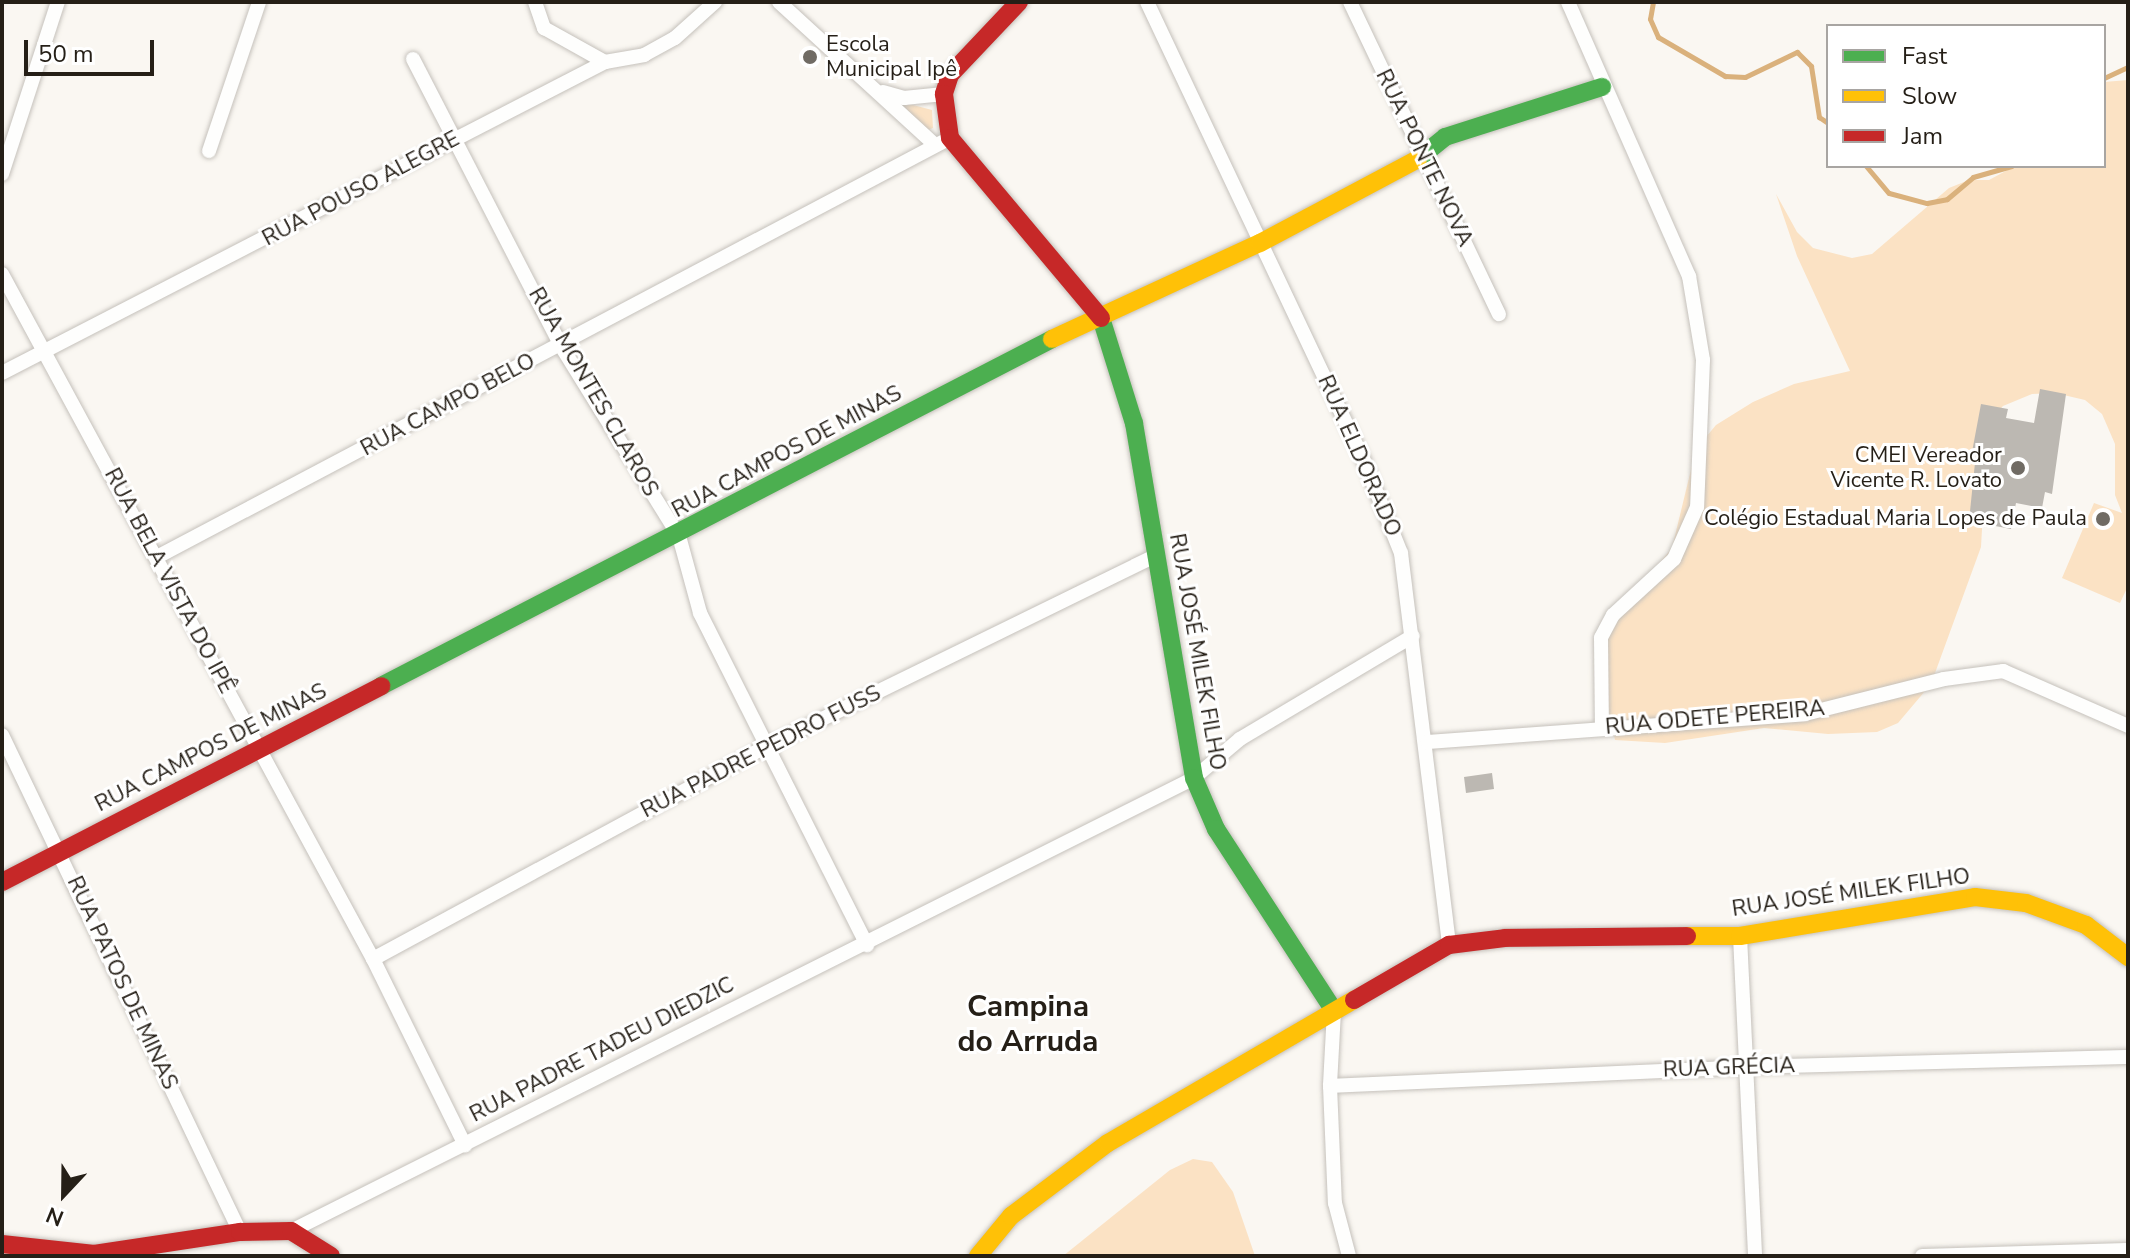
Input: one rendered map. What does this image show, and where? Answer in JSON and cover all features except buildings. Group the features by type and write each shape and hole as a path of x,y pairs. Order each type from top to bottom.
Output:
{"street":[{"path":"2,174 58,2"},
{"path":"209,151 259,2"},
{"path":"535,2 544,28 605,62"},
{"name":"RUA POUSO ALEGRE","path":"2,373 48,354 605,62 644,55 675,38 715,2"},
{"path":"779,2 879,91 942,141"},
{"path":"942,141 944,94 950,75 1019,2"},
{"name":"RUA ELDORADO","path":"1147,2 1364,461 1401,553 1428,742 1449,945"},
{"name":"RUA PONTE NOVA","path":"1350,2 1421,157 1499,314"},
{"path":"1568,2 1602,87 1689,276 1703,360 1697,507 1674,559 1613,615 1601,638 1602,729"},
{"name":"RUA MONTES CLAROS","path":"413,59 561,346 679,536 700,613 867,945"},
{"name":"RUA CAMPOS DE MINAS","path":"2,882 679,536 1100,314 1260,243 1421,157 1445,137 1602,87"},
{"path":"879,91 904,98 944,94"},
{"name":"RUA JOSÉ MILEK FILHO","path":"942,141 1100,314 1134,423 1194,778 1216,829 1334,1011 1449,945 1505,938 1740,936 1975,897 2026,903 2086,925 2128,957"},
{"name":"RUA CAMPO BELO","path":"157,557 561,346 942,141"},
{"name":"RUA BELA VISTA DO IPÊ","path":"2,274 373,959 465,1145"},
{"name":"RUA PADRE PEDRO FUSS","path":"373,959 767,746 1155,556"},
{"name":"RUA PADRE TADEU DIEDZIC","path":"2,1244 94,1254 240,1232 291,1231 867,945 1194,778 1240,739 1413,636"},
{"name":"RUA ODETE PEREIRA","path":"1428,742 1805,714 1944,679 2003,671 2128,726"},
{"name":"RUA PATOS DE MINAS","path":"2,735 240,1232"},
{"path":"1740,936 1755,1256"},
{"path":"1334,1011 1330,1086 1335,1203 1349,1256"},
{"path":"978,1256 1011,1216 1108,1143 1334,1011"},
{"name":"RUA GRÉCIA","path":"1330,1086 1744,1067 2128,1057"},
{"path":"291,1231 331,1256"},
{"path":"1922,1256 2128,1250"}],"shaded area":[{"path":"2128,80 2128,586 2120,603 2062,578 2094,503 2122,513 2115,495 2115,444 2102,414 2085,400 2055,393 2032,394 2003,406 1988,423 1981,547 1931,684 1898,723 1877,732 1828,734 1764,728 1665,743 1615,740 1607,703 1605,637 1617,613 1672,548 1696,449 1716,425 1753,402 1794,384 1850,371 1797,256 1776,194 1797,232 1813,248 1852,258 1872,254 1949,188 1969,180 1989,180 2011,168 2106,168 2106,82"},
{"path":"898,101 932,110 933,128 928,130"},
{"path":"1193,1159 1212,1162 1233,1192 1255,1256 1063,1256 1170,1170"}],"waterway":[{"path":"1653,2 1650,19 1658,37 1725,76 1745,77 1797,52 1811,66 1819,117 1826,122"},
{"path":"2106,77 2128,67"},
{"path":"1868,168 1889,193 1927,203 1947,199 1973,177 2004,168"}],"traffic: fast":[{"path":"1418,159 1445,137 1602,87"},
{"path":"1101,318 1134,423 1194,778 1216,829 1334,1011"},
{"path":"381,686 1052,339"}],"traffic: slow":[{"path":"1052,339 1260,243 1418,159"},
{"path":"1687,936 1740,936 1975,897 2026,903 2086,925 2128,957"},
{"path":"978,1256 1011,1216 1108,1143 1354,1000"}],"traffic: jam":[{"path":"1019,2 950,75 944,94 950,138 1101,318"},
{"path":"2,882 381,686"},
{"path":"1354,1000 1449,945 1505,938 1687,936"},
{"path":"2,1244 94,1254 240,1232 291,1231 331,1256"}],"place":[{"name":"Escola Municipal Ipê","path":"810,57"},
{"name":"CMEI Vereador Vicente R. Lovato","path":"2018,468"},
{"name":"Colégio Estadual Maria Lopes de Paula","path":"2103,519"}],"district":[{"name":"Campina do Arruda","path":"1028,1024"}]}
